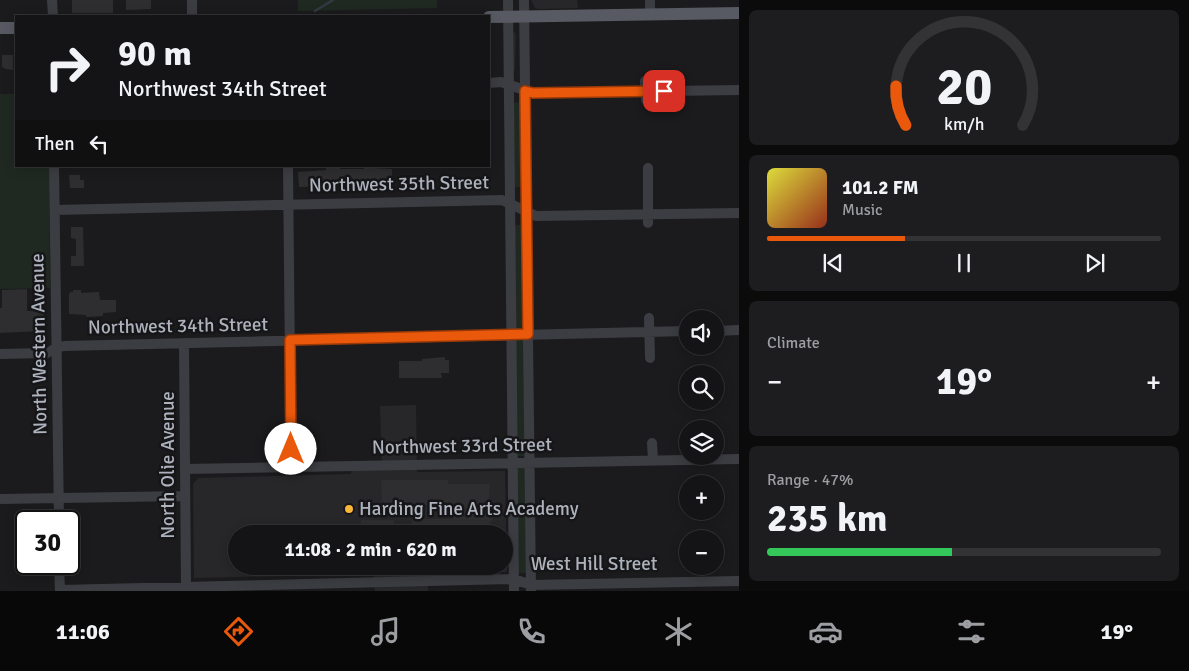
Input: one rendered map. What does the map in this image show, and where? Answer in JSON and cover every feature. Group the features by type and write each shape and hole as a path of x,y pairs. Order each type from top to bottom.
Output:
{"main road":[{"path":"490,18 739,13"},
{"path":"0,28 15,28"}],"street":[{"path":"52,0 52,15"},
{"path":"192,0 192,15"},
{"path":"508,0 514,591"},
{"path":"524,0 531,588"},
{"path":"650,0 650,14"},
{"path":"490,82 502,82 533,93 739,90"},
{"name":"North Western Avenue","path":"54,167 58,510"},
{"path":"288,167 291,467"},
{"path":"648,168 648,219"},
{"name":"Northwest 35th Street","path":"55,210 288,203 502,200 536,216 648,219 739,213"},
{"path":"649,318 650,358"},
{"path":"724,330 739,330"},
{"name":"Northwest 34th Street","path":"0,354 47,353 64,346 679,331"},
{"name":"North Olie Avenue","path":"184,343 186,586"},
{"path":"652,443 653,460"},
{"name":"Northwest 33rd Street","path":"185,469 739,459"},
{"path":"0,499 185,496"},
{"path":"59,575 60,590"},
{"name":"West Hill Street","path":"60,590 186,586 215,588 366,587 514,579 531,588 739,581"}],"shaded area":[{"path":"298,0 437,0 437,8 298,11"},
{"path":"531,0 577,0 578,8 540,9 535,8"},
{"path":"513,32 516,33 515,71 513,70"},
{"path":"0,94 15,94 15,167 49,167 50,288 0,289"},
{"path":"520,102 521,187 514,187 513,103"},
{"path":"522,225 524,329 515,329 514,227"},
{"path":"515,339 525,339 526,456 517,456"},
{"name":"Harding Fine Arts Academy","path":"416,405 417,472 505,471 506,525 228,525 228,575 329,575 194,578 193,484 198,478 351,474 352,470 382,470 380,406"},
{"path":"516,468 527,468 528,573 517,573"},
{"name":"Harding Fine Arts Academy","path":"374,575 428,575 428,591 375,591"}],"building":[{"path":"72,0 113,0 113,13 72,13"},
{"path":"126,0 151,0 151,9 126,10"},
{"path":"2,55 13,55 13,70 2,67"},
{"path":"326,167 340,167 340,169 373,167 392,169 392,182 389,182 390,185 371,183 371,186 356,186 356,183 344,183 344,186 299,187 298,172 326,170"},
{"path":"69,175 80,175 80,180 84,180 84,188 70,188"},
{"path":"71,227 83,227 84,266 71,266 71,256 76,256 76,239 71,238"},
{"path":"27,289 27,311 44,311 44,329 40,329 40,331 0,333 2,290"},
{"path":"73,290 81,290 81,293 99,292 100,300 116,300 116,312 103,313 103,316 86,317 86,315 69,314 69,294"},
{"path":"445,357 445,360 449,360 449,373 441,373 442,378 399,378 399,361 422,361 422,359"},
{"path":"381,480 448,480 448,484 490,484 488,511 493,516 493,519 490,525 412,525 412,519 453,519 453,505 412,505 412,502 397,502 397,506 382,506"},
{"path":"361,520 394,520 394,525 361,525"}],"waterway":[{"path":"315,11 333,0"}],"place":[{"name":"Harding Fine Arts Academy","path":"349,509"}],"route":[{"path":"291,449 290,340 528,334 525,91 533,93 664,91"}]}
